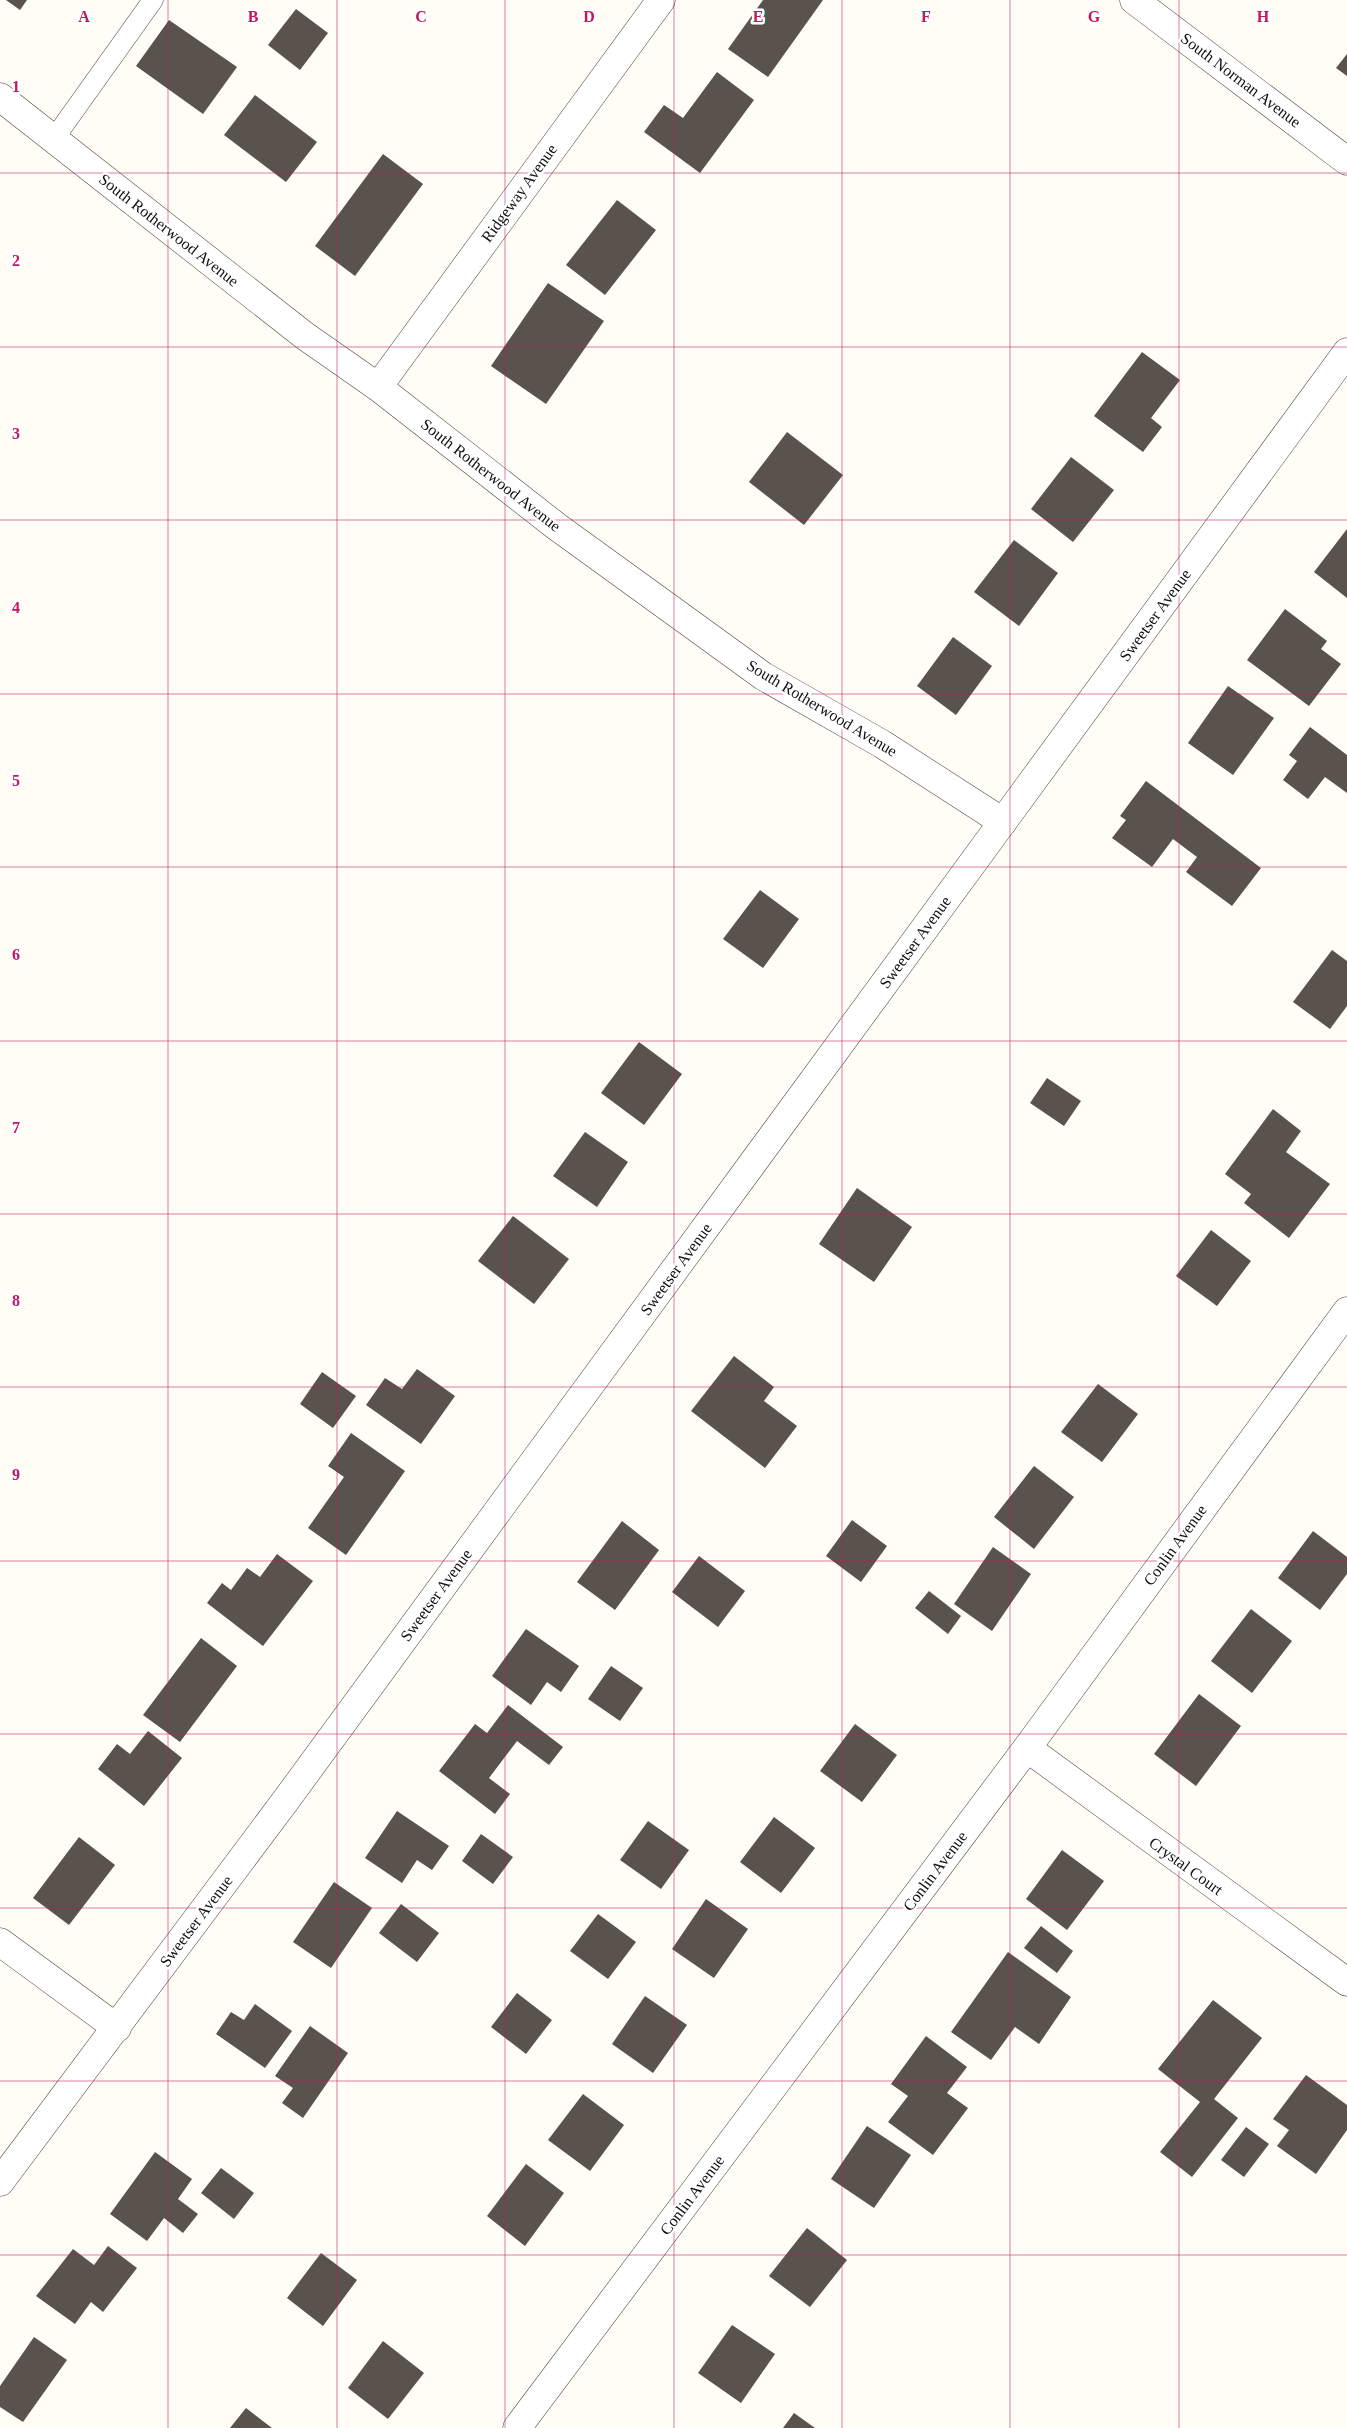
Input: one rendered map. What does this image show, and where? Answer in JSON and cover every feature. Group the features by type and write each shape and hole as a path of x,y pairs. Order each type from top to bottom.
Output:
{"street":[{"name":"Ridgeway Avenue","path":"378,387 661,0"},
{"name":"South Norman Avenue","path":"1134,0 1347,161"},
{"name":"South Rotherwood Avenue","path":"0,97 305,336 378,387 556,526 763,676 882,744 1003,822"},
{"name":"Sweetser Avenue","path":"0,2182 116,2028 1347,352"},
{"name":"Conlin Avenue","path":"517,2428 1027,1748 1347,1311"},
{"name":"Crystal Court","path":"1027,1748 1347,1982"},
{"path":"0,1942 116,2028"}],"lane":[{"path":"53,140 153,0"}],"building":[{"path":"6,0 27,0 20,10"},
{"path":"763,0 823,0 768,77 728,49"},
{"path":"296,9 328,33 300,70 268,45"},
{"path":"169,20 237,67 203,114 136,66"},
{"path":"1347,54 1347,76 1336,68"},
{"path":"717,72 754,100 700,173 644,132 664,105 683,118"},
{"path":"255,95 317,142 286,182 224,135"},
{"path":"383,154 423,184 355,276 315,246"},
{"path":"617,200 656,230 605,295 566,265"},
{"path":"548,283 604,321 546,404 491,366"},
{"path":"1142,352 1180,380 1151,418 1162,427 1143,452 1094,416"},
{"path":"787,432 843,475 804,525 749,482"},
{"path":"1071,457 1114,490 1073,542 1031,509"},
{"path":"1347,529 1347,598 1314,572"},
{"path":"1014,540 1058,573 1019,626 974,592"},
{"path":"1285,609 1327,641 1321,649 1341,664 1309,706 1247,660"},
{"path":"953,637 992,666 956,715 917,686"},
{"path":"1228,686 1274,718 1233,775 1188,743"},
{"path":"1310,727 1347,755 1347,793 1325,777 1308,799 1283,780 1297,761 1289,755"},
{"path":"1146,781 1261,868 1232,906 1186,872 1197,857 1173,839 1152,867 1112,838 1126,820 1120,816"},
{"path":"760,890 799,919 763,968 723,939"},
{"path":"1332,950 1347,961 1347,1006 1330,1029 1293,1002"},
{"path":"639,1042 682,1074 644,1125 601,1093"},
{"path":"1047,1078 1081,1101 1064,1126 1030,1103"},
{"path":"1273,1109 1301,1131 1286,1152 1330,1184 1289,1238 1244,1203 1251,1194 1225,1174"},
{"path":"585,1132 628,1162 597,1207 553,1176"},
{"path":"857,1188 912,1227 874,1282 819,1244"},
{"path":"513,1216 569,1259 534,1304 478,1261"},
{"path":"1211,1230 1251,1261 1217,1306 1176,1276"},
{"path":"734,1356 774,1387 764,1401 797,1426 765,1468 691,1411"},
{"path":"417,1369 455,1396 421,1444 366,1405 385,1378 402,1389"},
{"path":"322,1372 356,1396 333,1428 300,1404"},
{"path":"1098,1384 1138,1414 1102,1462 1061,1432"},
{"path":"351,1433 405,1471 346,1555 308,1528 344,1477 328,1466"},
{"path":"1034,1466 1074,1497 1034,1549 994,1517"},
{"path":"852,1520 887,1546 861,1582 826,1556"},
{"path":"622,1521 659,1550 615,1610 577,1582"},
{"path":"1313,1531 1347,1557 1347,1574 1320,1610 1278,1578"},
{"path":"993,1547 1031,1574 992,1631 954,1604"},
{"path":"277,1554 313,1581 263,1646 207,1603 222,1583 231,1590 247,1568 260,1577"},
{"path":"699,1556 745,1591 718,1627 672,1592"},
{"path":"929,1591 961,1616 948,1634 915,1608"},
{"path":"1251,1609 1292,1641 1252,1693 1211,1661"},
{"path":"526,1629 579,1666 561,1692 547,1682 531,1705 492,1676"},
{"path":"201,1638 237,1666 180,1742 143,1715"},
{"path":"611,1666 643,1688 620,1721 588,1699"},
{"path":"1199,1694 1241,1726 1196,1786 1154,1754"},
{"path":"508,1705 563,1747 549,1765 517,1741 489,1778 510,1794 495,1814 439,1771 475,1724 487,1733"},
{"path":"855,1724 897,1755 862,1802 820,1771"},
{"path":"148,1731 182,1758 144,1806 98,1769 117,1744 130,1754"},
{"path":"397,1811 449,1846 432,1870 417,1860 402,1883 365,1858"},
{"path":"774,1817 815,1848 781,1893 740,1862"},
{"path":"648,1821 689,1850 661,1889 620,1860"},
{"path":"481,1834 513,1857 493,1884 462,1861"},
{"path":"79,1837 115,1865 69,1925 33,1898"},
{"path":"1062,1850 1104,1881 1067,1930 1026,1899"},
{"path":"334,1882 372,1908 331,1968 293,1942"},
{"path":"706,1899 748,1929 714,1978 672,1949"},
{"path":"401,1904 439,1933 417,1962 379,1933"},
{"path":"598,1914 636,1942 608,1979 570,1951"},
{"path":"1041,1926 1073,1951 1057,1973 1024,1948"},
{"path":"1008,1952 1071,1997 1039,2044 1015,2027 991,2060 951,2032"},
{"path":"517,1993 552,2020 526,2054 491,2027"},
{"path":"645,1996 687,2025 653,2073 612,2044"},
{"path":"1213,2000 1262,2038 1214,2099 1238,2118 1192,2177 1160,2152 1200,2102 1158,2069"},
{"path":"255,2004 292,2031 265,2068 216,2034 231,2012 244,2020"},
{"path":"310,2026 348,2053 303,2118 282,2103 293,2088 275,2076"},
{"path":"926,2036 967,2067 947,2093 968,2108 933,2155 888,2122 908,2096 891,2084"},
{"path":"1306,2075 1347,2105 1347,2130 1316,2174 1277,2146 1289,2130 1273,2119"},
{"path":"583,2094 624,2125 590,2171 548,2140"},
{"path":"867,2126 911,2155 874,2208 831,2179"},
{"path":"1246,2127 1269,2144 1244,2177 1221,2160"},
{"path":"155,2152 192,2179 178,2199 198,2214 183,2233 164,2218 147,2241 110,2214"},
{"path":"526,2164 564,2193 525,2246 487,2216"},
{"path":"221,2168 254,2193 234,2219 201,2193"},
{"path":"807,2228 847,2260 810,2307 769,2276"},
{"path":"108,2246 137,2268 103,2312 91,2302 75,2324 36,2296 73,2249 94,2265"},
{"path":"321,2253 357,2280 323,2326 287,2298"},
{"path":"732,2325 775,2354 741,2403 698,2373"},
{"path":"34,2337 67,2360 23,2422 0,2407 0,2386"},
{"path":"383,2341 424,2373 388,2419 348,2388"},
{"path":"246,2408 272,2428 230,2428"},
{"path":"794,2413 815,2428 783,2428"}]}
